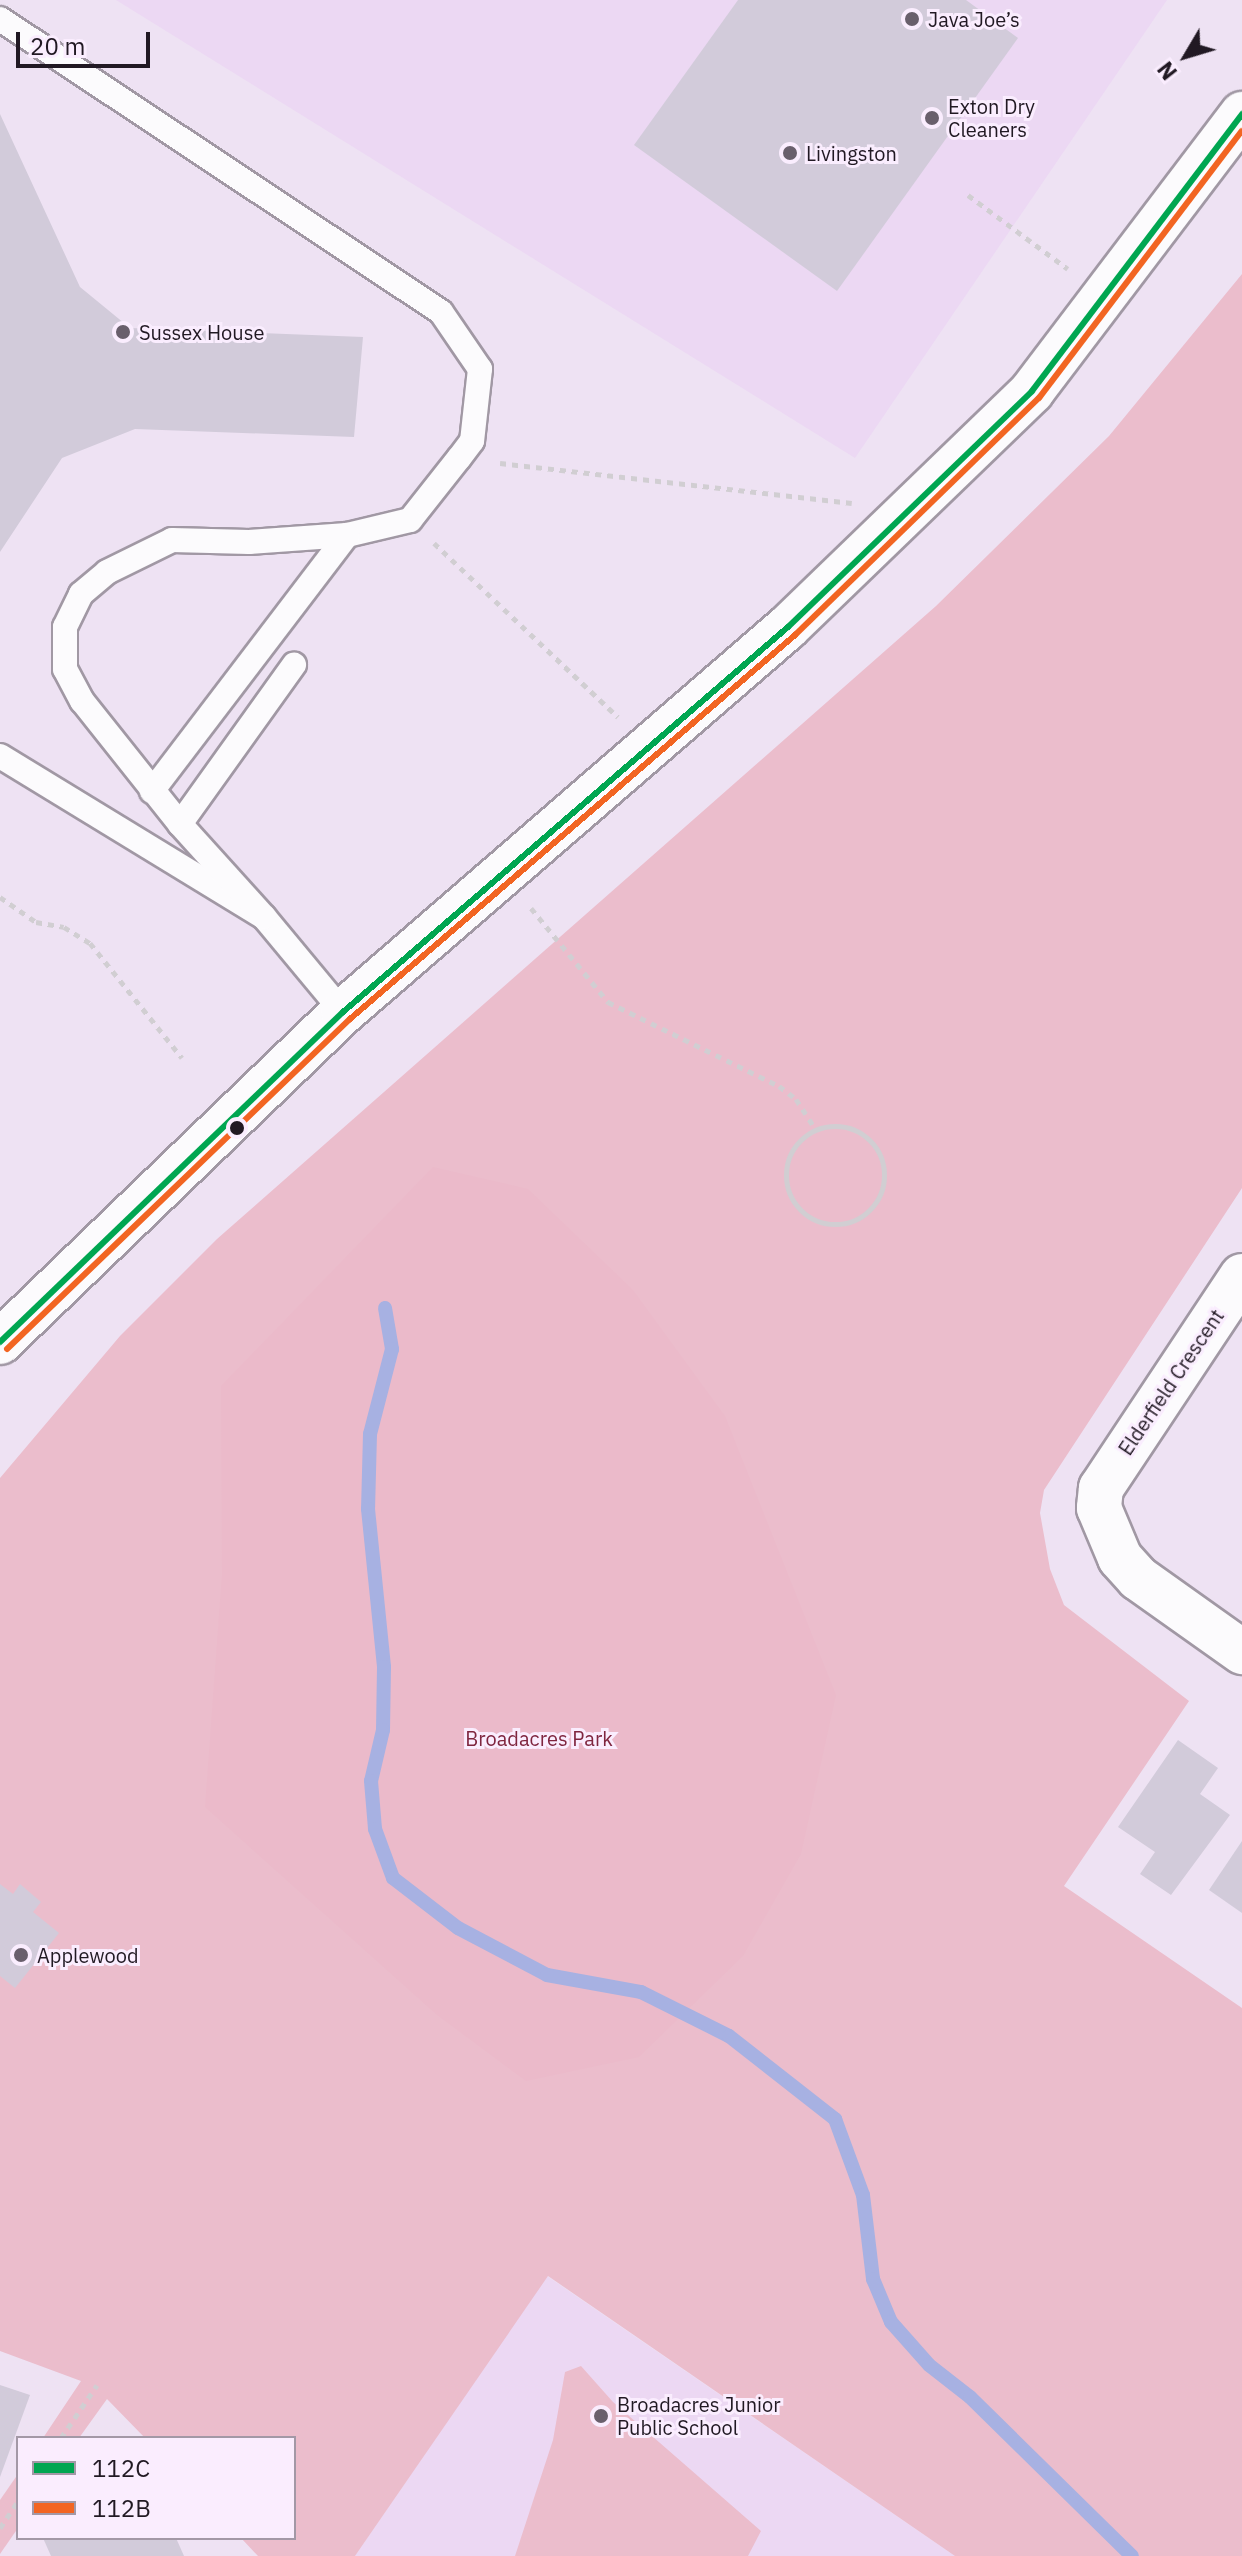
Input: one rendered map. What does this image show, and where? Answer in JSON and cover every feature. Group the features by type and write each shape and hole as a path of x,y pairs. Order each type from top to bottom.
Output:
{"main road":[{"path":"2,1333 343,1012 788,627 1032,391 1242,114"},
{"name":"Elderfield Crescent","path":"1242,1276 1101,1488 1099,1508 1107,1535 1126,1566 1157,1596 1242,1652"}],"lane":[{"path":"0,19 441,312 480,369 472,441 410,520 347,535 172,540 107,572 81,594 65,627 65,669 82,701 152,791 343,1012"},
{"path":"152,791 347,535"},
{"path":"180,824 294,665"},
{"path":"0,756 264,917"}],"path":[{"path":"968,195 1105,295"},
{"path":"459,458 910,510"},
{"path":"410,520 648,746"},
{"path":"505,873 574,967 608,1002 779,1086 796,1099 816,1130"},
{"path":"0,897 36,922 64,927 90,943 182,1058"},
{"path":"842,1126 859,1132 883,1159 880,1195 855,1220 819,1222 792,1198 787,1163 795,1146 816,1130 842,1126"},
{"path":"62,2436 97,2385"},
{"path":"0,2528 16,2504"}],"shaded area":[{"path":"116,0 1167,0 855,458"},
{"name":"Broadacres Junior Public School","path":"547,2276 955,2556 355,2556"}],"green space":[{"name":"Broadacres Park","path":"1242,274 1242,1188 1044,1490 1040,1513 1050,1569 1064,1605 1189,1701 1064,1886 1242,2008 1242,2556 955,2556 548,2276 355,2556 258,2556 243,2540 296,2540 296,2436 143,2436 107,2399 80,2436 44,2436 81,2381 0,2351 0,1478 120,1336 217,1239 936,606 1109,436"},
{"path":"433,1167 528,1189 633,1290 725,1416 836,1695 801,1854 743,1956 639,2057 526,2081 437,2015 205,1807 222,1574 221,1386"},
{"path":"581,2366 613,2402 761,2531 748,2556 515,2556 553,2440 565,2372"},
{"path":"16,2477 16,2531 0,2554 0,2500"}],"building":[{"name":"Livingston","path":"738,0 966,0 1018,38 837,291 634,145"},
{"name":"Sussex House","path":"0,114 80,287 130,328 363,337 354,437 135,429 62,458 0,552"},
{"path":"1178,1740 1218,1768 1200,1794 1230,1815 1171,1895 1140,1874 1155,1852 1118,1827"},
{"path":"1242,1841 1242,1913 1209,1890"},
{"name":"Applewood","path":"0,1884 13,1894 20,1884 41,1902 33,1912 59,1933 15,1988 0,1976"},
{"path":"0,2385 30,2395 0,2477"},
{"path":"44,2540 177,2540 184,2556 51,2556"}],"waterway":[{"path":"385,1308 392,1349 370,1434 368,1509 384,1667 383,1730 371,1781 375,1829 393,1878 458,1928 547,1975 641,1992 729,2036 835,2119 863,2195 873,2279 891,2322 929,2365 970,2397 1132,2556"}],"transit line":[{"name":"112C","path":"0,1342 343,1012 788,627 1032,391 1242,114"},
{"name":"112B","path":"7,1349 350,1019 795,635 1039,398 1242,131"}],"place":[{"name":"Java Joe’s","path":"912,19"},
{"name":"Exton Dry Cleaners","path":"932,118"},
{"name":"Livingston","path":"790,153"},
{"name":"Sussex House","path":"123,332"},
{"name":"Applewood","path":"21,1955"},
{"name":"Broadacres Junior Public School","path":"601,2416"}]}
